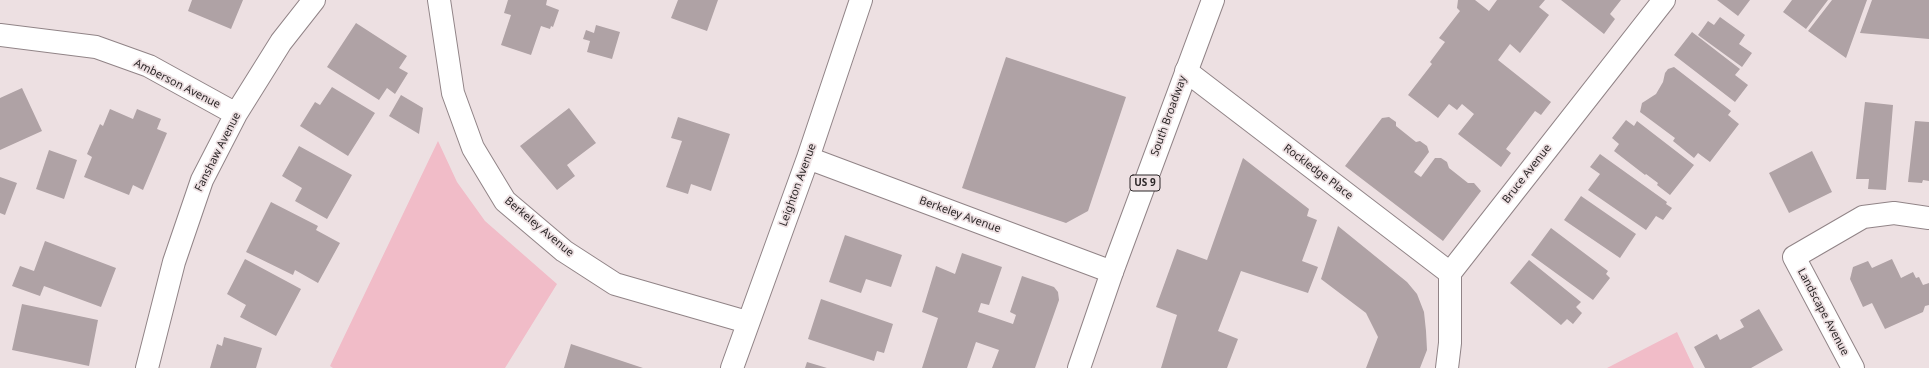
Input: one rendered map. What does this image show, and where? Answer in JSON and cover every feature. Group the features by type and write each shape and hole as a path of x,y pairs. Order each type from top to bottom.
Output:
{"street":[{"name":"Fanshaw Avenue","path":"147,368 174,262 202,180 236,114 281,42 314,0"},
{"name":"Berkeley Avenue","path":"439,0 452,93 473,148 505,201 564,251 615,284 747,322"},
{"name":"Leighton Avenue","path":"732,368 747,322 808,158 861,0"},
{"name":"South Broadway","path":"1079,368 1112,272 1213,0"},
{"name":"Bruce Avenue","path":"1450,273 1664,0"},
{"name":"Amberson Avenue","path":"0,35 96,46 149,66 236,114"},
{"name":"Rockledge Place","path":"1186,71 1450,273"},
{"name":"Berkeley Avenue","path":"808,158 1112,272"},
{"name":"Landscape Avenue","path":"1853,368 1794,257 1863,217 1894,213 1929,218"},
{"path":"1447,368 1450,343 1450,273"}],"shaded area":[{"path":"438,141 457,182 485,221 557,284 505,368 333,368 330,366"},
{"path":"1677,332 1694,368 1607,368"}],"building":[{"path":"192,0 243,0 231,29 188,11"},
{"path":"508,0 547,0 546,5 559,10 553,27 551,26 550,29 541,26 531,55 501,45 511,15 504,13"},
{"path":"678,0 718,0 707,31 671,18"},
{"path":"1458,0 1475,0 1489,11 1497,0 1545,0 1539,7 1549,15 1520,53 1510,44 1498,60 1551,102 1541,115 1535,111 1506,149 1511,153 1501,167 1458,134 1474,114 1462,104 1457,110 1449,104 1438,118 1408,95 1432,64 1430,62 1445,42 1439,38 1460,11 1457,8"},
{"path":"1561,0 1621,0 1610,14 1615,19 1604,34"},
{"path":"1717,0 1750,0 1738,16"},
{"path":"1792,0 1828,0 1806,29 1783,12"},
{"path":"1832,0 1867,0 1846,58 1808,31"},
{"path":"1872,0 1929,0 1929,39 1860,33"},
{"path":"1720,17 1745,35 1739,44 1752,53 1742,67 1698,35 1708,21 1714,25"},
{"path":"356,23 407,56 399,68 408,73 395,94 387,88 379,100 327,67"},
{"path":"596,25 620,32 612,59 587,52 590,41 583,39 586,30 594,33"},
{"path":"1692,32 1740,69 1735,75 1748,85 1735,102 1674,55"},
{"path":"1006,57 1126,97 1088,211 1066,223 962,188"},
{"path":"1674,67 1731,111 1728,115 1739,124 1710,162 1698,153 1694,158 1673,141 1675,138 1640,112 1642,103 1656,94 1663,82 1665,73 1668,69"},
{"path":"332,87 375,113 348,156 300,126 315,102 320,105"},
{"path":"22,88 42,131 0,150 0,98"},
{"path":"401,95 423,108 419,134 389,116"},
{"path":"1865,102 1893,105 1886,190 1868,189 1869,179 1856,179"},
{"path":"569,108 596,143 567,165 575,176 557,190 520,146"},
{"path":"110,109 133,119 137,109 161,119 157,129 167,133 143,190 133,185 129,195 84,177 92,157 87,154 100,124 103,126"},
{"path":"678,117 730,134 711,191 691,184 688,194 666,187 682,141 671,138"},
{"path":"1389,117 1396,122 1396,126 1416,142 1420,141 1427,146 1429,152 1414,172 1421,177 1435,158 1441,158 1447,162 1449,168 1468,183 1474,183 1481,191 1443,241 1345,166 1382,118"},
{"path":"1626,120 1634,126 1637,121 1694,165 1670,195 1657,185 1658,183 1614,151 1619,144 1612,138"},
{"path":"1915,121 1929,122 1929,181 1923,180 1922,183 1908,182"},
{"path":"299,146 352,175 327,219 295,201 302,188 282,176"},
{"path":"49,150 77,160 64,199 36,189"},
{"path":"1812,151 1832,192 1789,213 1769,173"},
{"path":"1600,154 1667,202 1666,204 1672,208 1663,220 1656,216 1646,230 1588,190 1600,174 1590,167"},
{"path":"1243,158 1309,209 1307,216 1317,220 1302,261 1318,267 1308,293 1241,271 1218,331 1238,339 1227,368 1161,368 1177,315 1156,307 1177,249 1207,260"},
{"path":"0,177 17,183 5,215 0,213"},
{"path":"1581,196 1636,234 1620,258 1564,220"},
{"path":"271,202 318,226 316,230 340,243 318,283 295,270 293,275 246,252"},
{"path":"1338,226 1407,282 1417,294 1424,312 1427,350 1420,368 1366,368 1378,337 1366,313 1321,279"},
{"path":"1551,228 1608,271 1606,274 1610,278 1593,300 1531,255"},
{"path":"845,235 902,255 891,287 866,279 861,293 829,282"},
{"path":"45,241 116,268 101,307 44,286 40,296 12,286 20,266 34,271"},
{"path":"962,253 1002,267 989,305 981,303 978,312 1013,324 1016,315 1010,312 1022,276 1054,287 1058,292 1059,300 1035,368 992,368 999,350 976,342 967,368 922,368 938,318 922,312 936,266 955,274"},
{"path":"245,259 301,289 276,336 240,317 246,305 227,294"},
{"path":"1892,259 1901,278 1913,272 1916,278 1919,277 1923,285 1929,283 1929,305 1925,306 1923,312 1885,329 1872,303 1863,307 1850,279 1853,267 1868,261 1872,268"},
{"path":"1529,260 1581,302 1576,307 1582,313 1573,324 1567,319 1561,325 1510,283"},
{"path":"821,299 893,324 884,353 877,351 874,361 808,339"},
{"path":"22,304 98,320 89,366 12,350"},
{"path":"1759,309 1783,350 1751,368 1705,368 1694,347 1717,334 1720,340 1744,327 1740,320"},
{"path":"224,337 262,348 256,368 210,368 217,344 222,346"},
{"path":"571,344 643,368 564,368"},
{"path":"807,362 827,368 805,368"}]}
